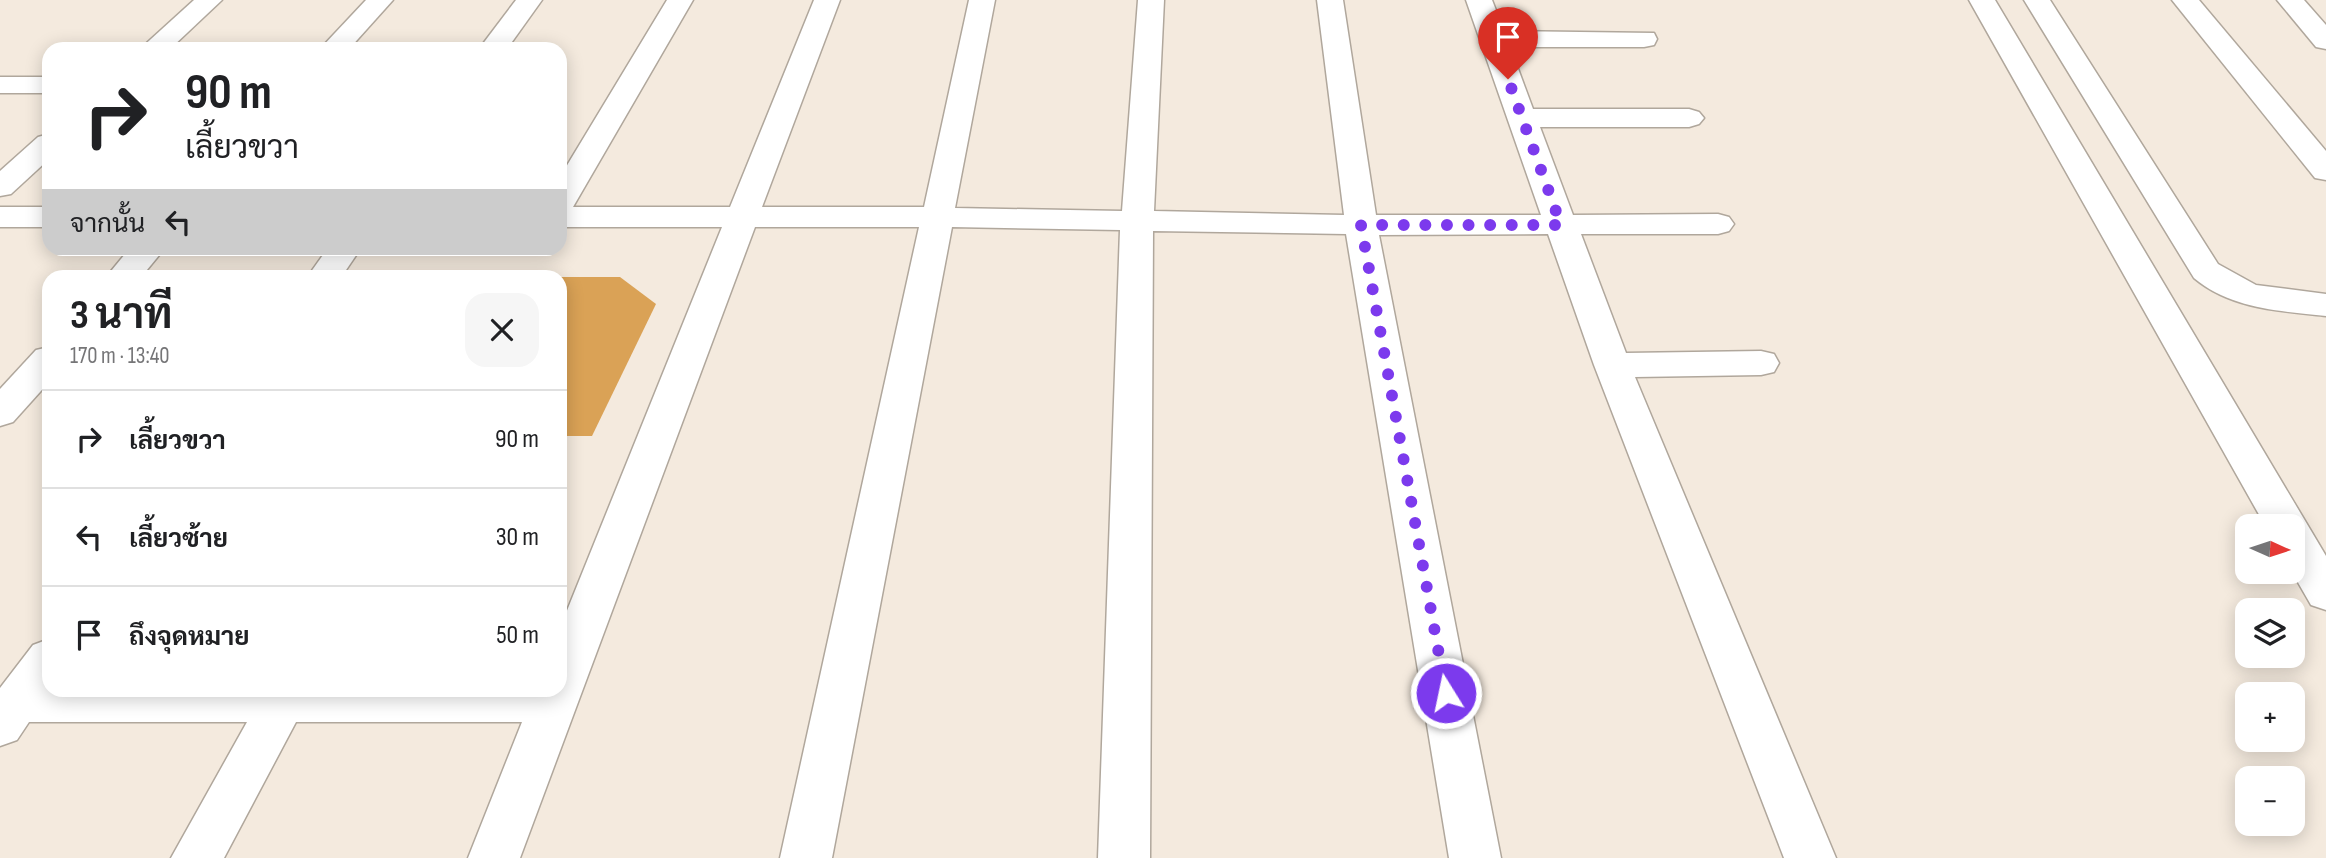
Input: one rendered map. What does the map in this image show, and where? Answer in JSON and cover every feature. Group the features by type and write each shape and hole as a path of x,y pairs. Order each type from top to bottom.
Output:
{"street":[{"path":"162,42 209,0"},
{"path":"341,42 380,0"},
{"path":"498,42 529,0"},
{"path":"567,191 680,0"},
{"path":"567,666 827,0"},
{"path":"806,858 982,0"},
{"path":"1124,858 1137,219 1151,0"},
{"path":"1330,0 1361,225 1475,858"},
{"path":"1479,0 1612,365 1810,858"},
{"path":"1982,0 2279,514"},
{"path":"2037,0 2206,271 2219,284 2246,294 2326,305"},
{"path":"2185,0 2326,172"},
{"path":"2290,0 2326,41"},
{"path":"1493,39 1644,39"},
{"path":"0,85 42,85"},
{"path":"1522,118 1689,118"},
{"path":"0,187 42,149"},
{"path":"0,217 42,217"},
{"path":"567,217 1137,219 1361,225 1718,224"},
{"path":"129,270 142,256"},
{"path":"1612,365 1761,363"},
{"path":"0,413 42,367"},
{"path":"2305,558 2326,593"},
{"path":"9,713 42,668"},
{"path":"9,713 420,697"},
{"path":"494,858 555,697"},
{"path":"197,858 282,702"}],"shaded area":[{"path":"567,277 620,277 656,304 592,436 567,436"}],"route":[{"path":"1446,693 1361,225 1561,225 1508,79"}]}
